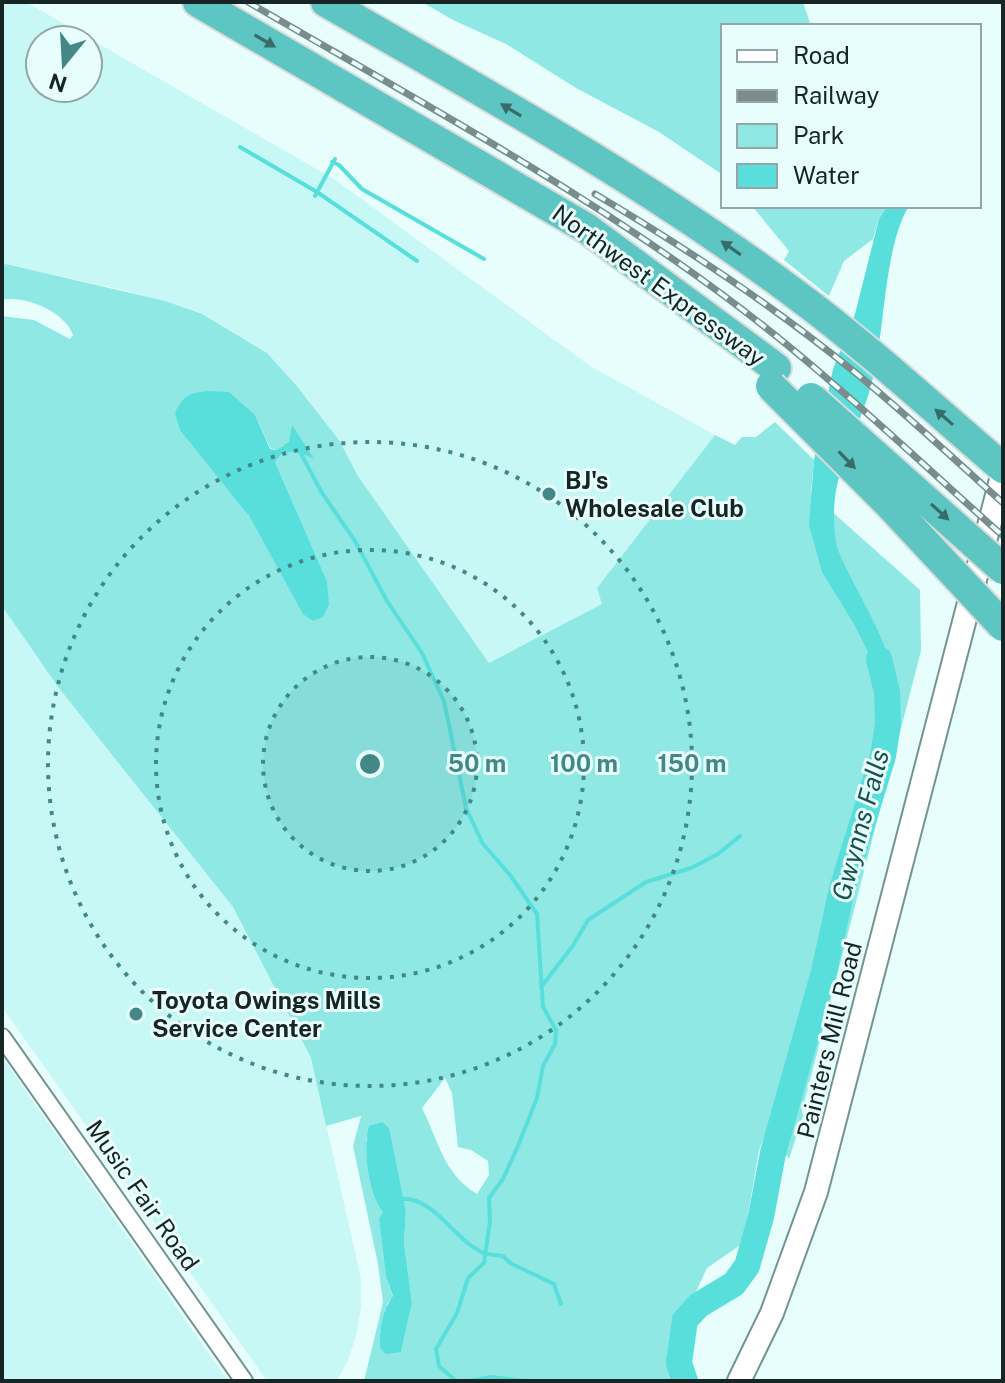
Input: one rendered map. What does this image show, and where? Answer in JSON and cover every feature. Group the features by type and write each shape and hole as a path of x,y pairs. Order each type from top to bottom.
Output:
{"highway":[{"name":"Northwest Expressway","path":"198,2 560,212 652,275 1003,569"},
{"path":"326,2 614,171 795,293 1003,470"},
{"path":"774,377 1003,626"}],"main road":[{"name":"Painters Mill Road","path":"739,1381 772,1313 816,1192 1003,470"}],"street":[{"name":"Music Fair Road","path":"2,1037 244,1381"}],"shaded area":[{"path":"2,2 26,2 64,24 24,24 24,104 104,104 104,47 334,179 590,366 715,435 597,588 603,604 489,663 358,476 339,440 267,353 130,292 2,265"},
{"path":"2,606 58,687 233,907 311,1058 361,1278 357,1332 349,1358 337,1381 267,1381 2,1007"},
{"path":"2,1057 228,1381 2,1381"}],"green space":[{"path":"422,2 803,2 810,24 721,24 721,174 659,132 576,88 506,44"},
{"path":"754,208 886,208 873,239 844,261 829,296 784,260 789,251"},
{"path":"2,265 165,301 202,314 267,353 339,440 358,476 489,663 602,604 597,588 715,435 735,445 742,437 756,437 775,422 814,460 811,493 920,590 921,651 803,1116 789,1159 767,1130 759,1150 746,1227 739,1246 707,1268 674,1339 671,1358 681,1381 364,1381 383,1302 353,1146 361,1116 326,1126 311,1058 233,907 58,687 2,606 2,316 34,320 70,339 73,335 62,319 43,307 22,300 2,300","holes":["255,415 270,448 276,450 283,445 287,453 275,462 327,581 303,613 249,516 227,486","445,1078 452,1093 458,1147 471,1150 488,1161 489,1175 477,1194 449,1167 422,1108","366,1138 397,1172 406,1212 404,1243 412,1303 401,1352 387,1304 393,1297 386,1277 379,1219 384,1212"]}],"water":[{"name":"Gwynns Falls","path":"886,208 908,208 890,265 873,378 841,468 834,519 841,556 883,641 890,662 892,680 887,692 878,683 872,660 854,624 822,572 809,525 814,460 833,369 855,314 879,219"},
{"path":"229,392 255,415 270,449 276,450 289,442 292,425 314,459 288,452 275,462 327,581 329,605 323,617 313,621 303,614 249,516 180,430 175,413 181,402 192,394"},
{"path":"382,1122 389,1128 406,1212 404,1243 412,1303 401,1352 386,1354 380,1348 381,1328 393,1296 386,1277 379,1219 383,1212 370,1183 367,1146 369,1126"}],"waterway":[{"path":"240,147 317,192 417,261"},
{"path":"315,196 335,159"},
{"path":"332,162 339,165 362,189 484,259"},
{"path":"299,450 322,493 355,541 387,601 422,653 444,701 466,808 483,844 510,875 537,914 543,1007 556,1030 555,1044 543,1066 537,1098 518,1146 503,1179 489,1198 490,1221 484,1263 468,1278 457,1313 436,1349 439,1366 456,1381"},
{"name":"Gwynns Falls","path":"685,1381 679,1363 685,1320 699,1305 734,1284 747,1266 761,1217 773,1153 824,972 842,889 883,756 888,724 887,692 879,659"},
{"path":"541,987 572,947 588,920 646,882 691,868 718,854 740,836"},
{"path":"400,1199 424,1204 473,1247 486,1254 503,1256 510,1263 554,1284 561,1304"},
{"path":"469,1381 491,1377 524,1381"}],"railway":[{"path":"248,2 549,178 666,254 796,352 1003,536"},
{"path":"595,194 696,257 826,349 913,421 1003,503"}],"place":[{"name":"BJ's Wholesale Club","path":"549,494"},
{"name":"Toyota Owings Mills Service Center","path":"136,1014"}]}
